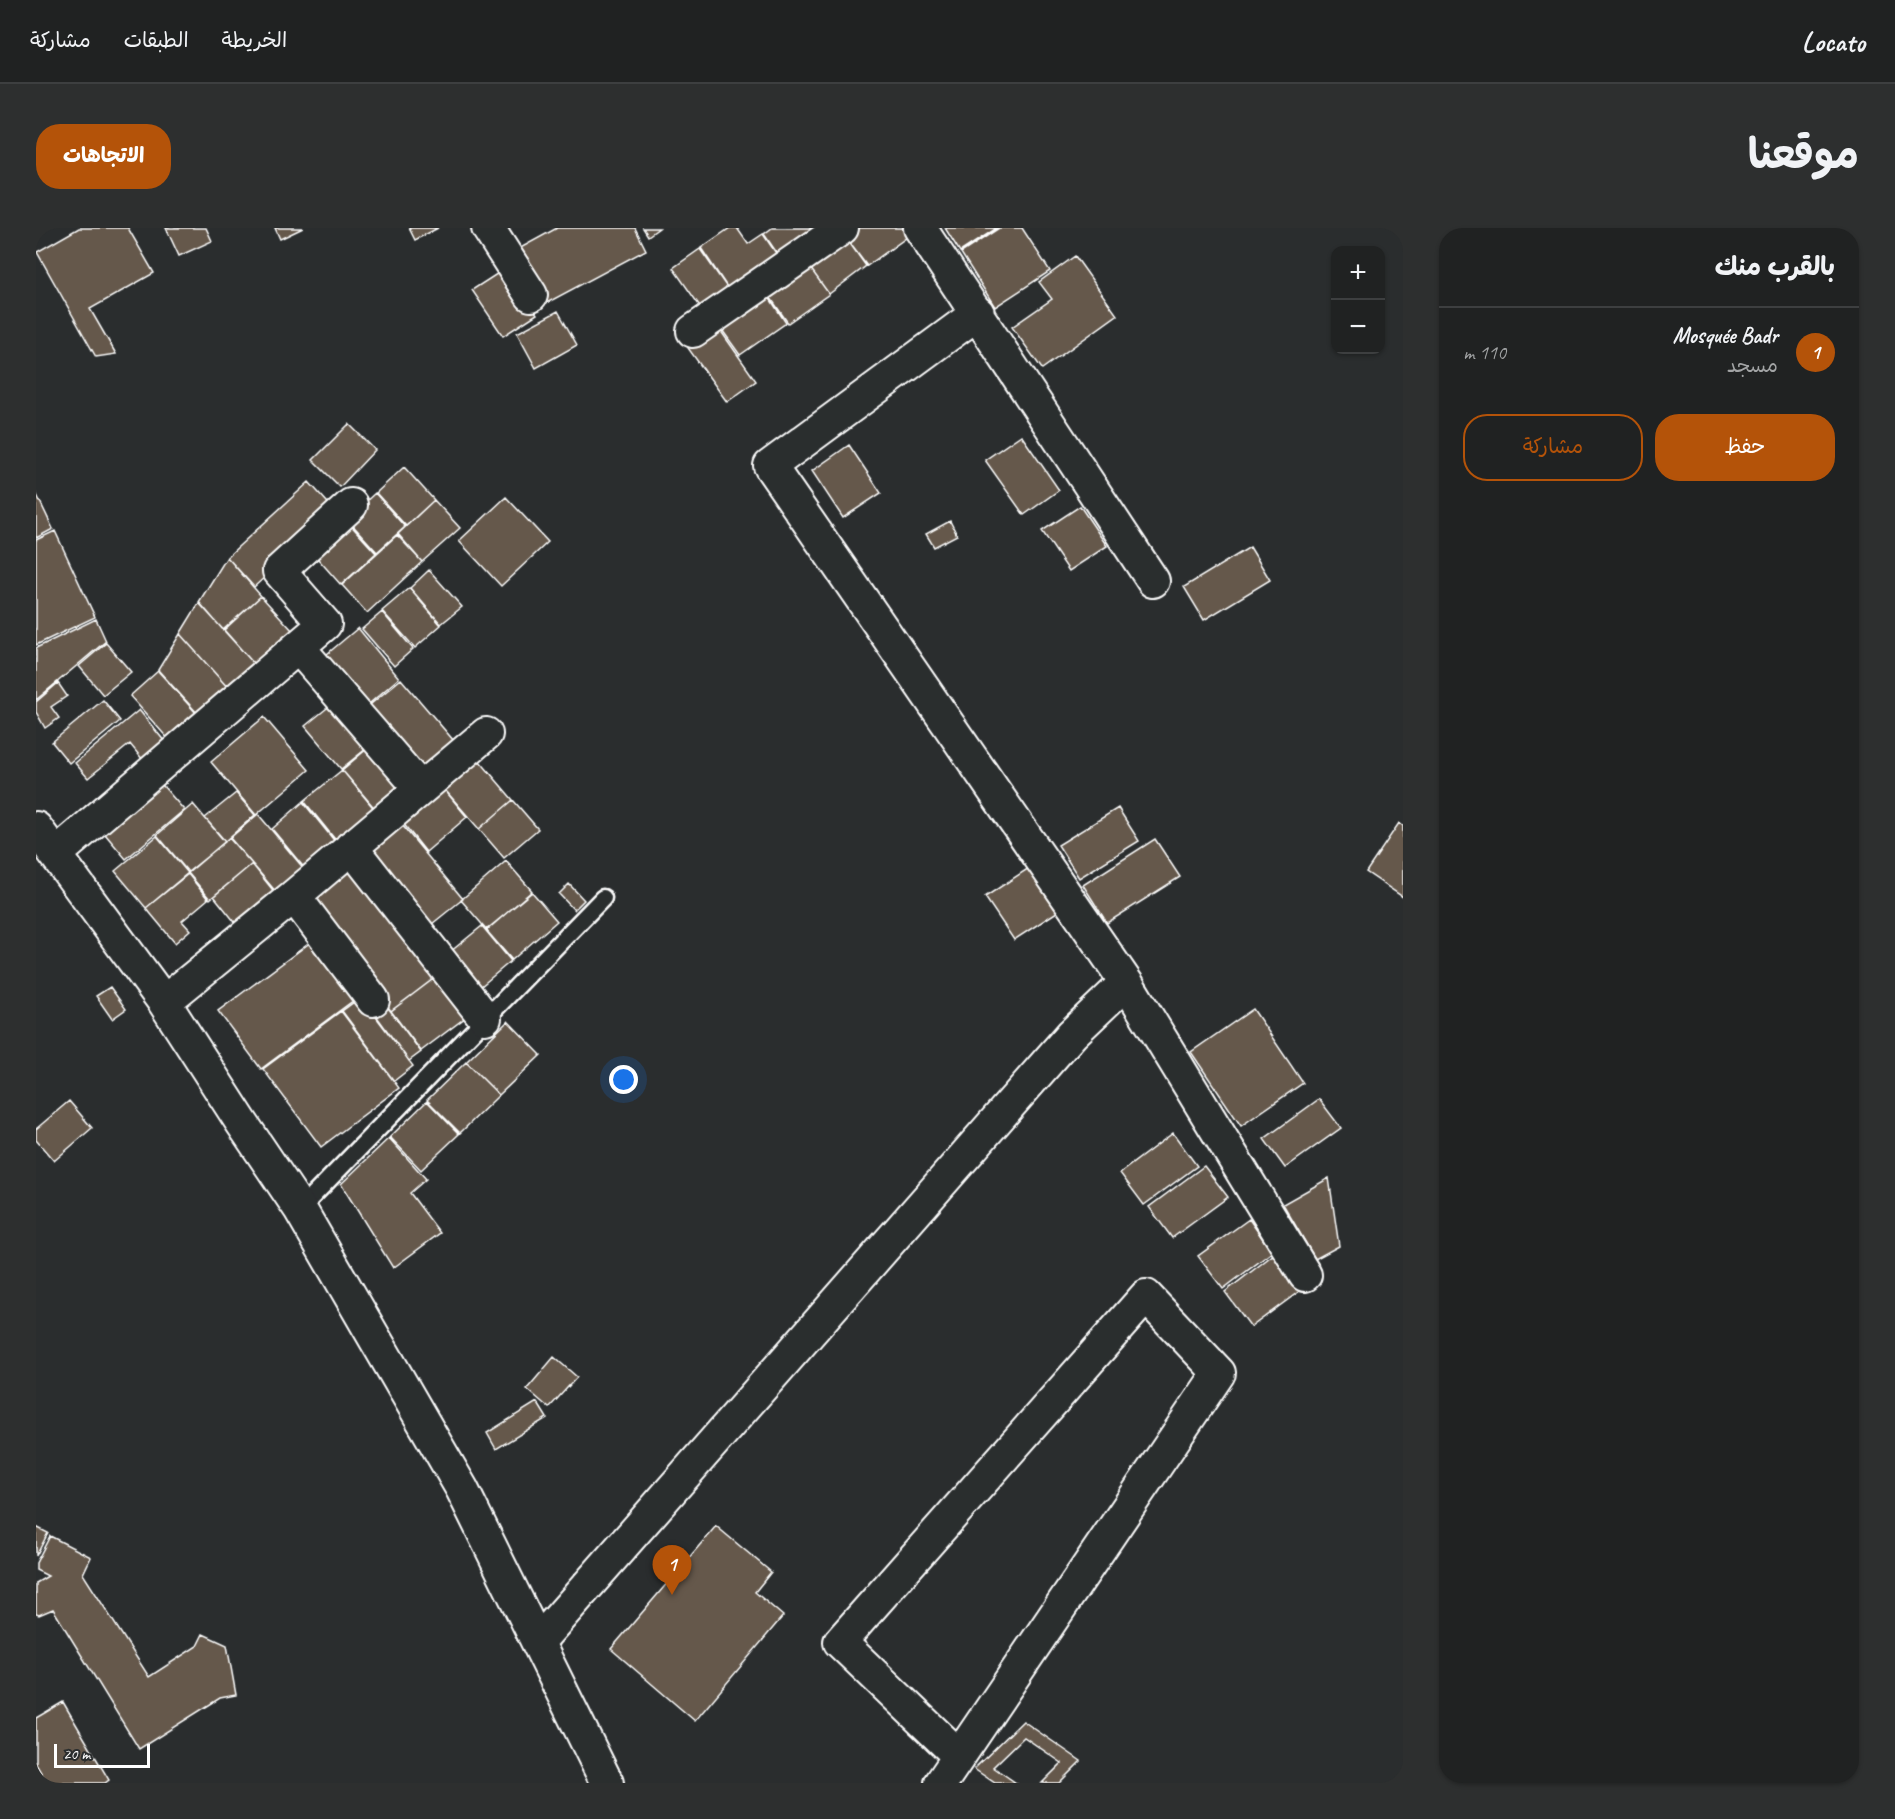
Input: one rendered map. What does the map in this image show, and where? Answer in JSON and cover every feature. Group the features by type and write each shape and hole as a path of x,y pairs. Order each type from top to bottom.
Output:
{"street":[{"path":"488,228 531,295"},
{"path":"693,331 842,228"},
{"path":"920,228 1153,581"},
{"path":"978,313 771,466 1128,985 1305,1275"},
{"path":"56,854 326,624 279,571 351,505"},
{"path":"298,647 420,788"},
{"path":"164,1002 486,734"},
{"path":"36,828 164,1002 300,1209 462,1489 607,1783"},
{"path":"351,847 485,1018"},
{"path":"294,896 373,1000"},
{"path":"538,1642 1072,1034 1115,993 1128,985"},
{"path":"941,1783 1219,1374 1146,1296 840,1642 959,1756"}],"lane":[{"path":"300,1209 603,898"}],"building":[{"path":"79,228 128,228 154,273 90,309 116,354 96,357 37,252"},
{"path":"166,228 206,228 212,241 179,256"},
{"path":"275,228 303,228 280,239"},
{"path":"409,228 438,228 415,240"},
{"path":"557,228 635,228 646,250 541,306 513,252"},
{"path":"643,228 659,228 648,236"},
{"path":"730,228 737,228 748,244 763,234 780,259 731,293 701,248"},
{"path":"772,228 827,228 781,259 764,234"},
{"path":"860,228 905,228 910,235 867,266 846,238"},
{"path":"945,228 997,228 960,252"},
{"path":"999,228 1022,228 1050,271 995,307 961,253"},
{"path":"846,238 866,266 829,294 808,265"},
{"path":"700,249 733,296 706,315 673,268"},
{"path":"1075,256 1117,315 1042,369 1012,327 1052,299 1039,282"},
{"path":"808,265 829,294 788,323 768,294"},
{"path":"506,268 537,314 503,336 472,290"},
{"path":"767,294 786,323 740,355 720,327"},
{"path":"558,311 577,345 536,368 517,333"},
{"path":"718,327 756,381 727,402 688,348"},
{"path":"349,424 375,450 340,487 313,460"},
{"path":"1021,435 1059,490 1024,515 985,460"},
{"path":"849,445 881,493 843,518 812,471"},
{"path":"404,467 434,500 406,526 376,493"},
{"path":"309,482 336,512 254,587 227,557"},
{"path":"36,493 53,529 36,538"},
{"path":"375,493 405,527 377,552 347,519"},
{"path":"506,497 548,542 501,586 459,541"},
{"path":"434,500 460,528 422,562 398,534"},
{"path":"1080,506 1107,546 1069,571 1042,531"},
{"path":"346,520 376,553 341,585 311,551"},
{"path":"950,521 957,535 934,547 926,534"},
{"path":"55,531 95,617 36,645 36,540"},
{"path":"397,535 422,562 367,613 342,585"},
{"path":"1250,547 1270,580 1204,620 1184,587"},
{"path":"227,557 261,596 223,630 199,602"},
{"path":"429,570 462,607 441,624 410,588"},
{"path":"409,588 441,625 415,648 382,611"},
{"path":"261,596 293,631 255,665 224,630"},
{"path":"199,603 255,665 229,689 180,634"},
{"path":"382,612 413,649 394,666 362,629"},
{"path":"96,619 106,641 36,700 36,648"},
{"path":"358,628 399,678 363,709 321,659"},
{"path":"180,634 229,689 199,715 158,670"},
{"path":"106,643 131,672 103,695 79,666"},
{"path":"158,671 198,715 170,741 130,696"},
{"path":"401,679 454,741 418,771 365,709"},
{"path":"58,683 67,696 51,707 59,718 45,728 36,712 36,702"},
{"path":"103,700 120,721 69,763 52,742"},
{"path":"332,704 367,748 341,769 305,726"},
{"path":"139,710 165,742 143,760 130,744 88,778 75,763"},
{"path":"264,717 309,770 256,815 211,762"},
{"path":"368,748 402,790 377,811 342,770"},
{"path":"473,753 513,800 479,829 439,783"},
{"path":"342,770 376,811 338,843 304,801"},
{"path":"157,779 184,810 126,859 100,828"},
{"path":"439,783 467,817 426,852 398,817"},
{"path":"236,793 255,815 225,841 205,818"},
{"path":"513,800 538,829 504,858 479,829"},
{"path":"303,802 337,844 306,870 272,829"},
{"path":"193,804 225,842 188,872 157,835"},
{"path":"1118,808 1139,841 1079,878 1058,845"},
{"path":"258,814 305,870 277,893 230,838"},
{"path":"397,819 463,899 427,928 361,849"},
{"path":"1399,823 1403,826 1403,897 1366,872"},
{"path":"157,836 188,873 146,908 115,871"},
{"path":"229,838 252,864 210,899 188,873"},
{"path":"1155,839 1180,877 1107,923 1083,885"},
{"path":"506,861 532,891 487,930 461,900"},
{"path":"252,864 276,894 238,926 214,896"},
{"path":"355,866 437,976 391,1011 309,900"},
{"path":"1029,868 1057,912 1014,940 985,897"},
{"path":"188,874 208,899 182,921 190,930 175,943 146,908"},
{"path":"569,884 584,900 574,910 559,894"},
{"path":"532,892 557,921 512,960 486,930"},
{"path":"482,926 511,961 480,987 450,952"},
{"path":"311,942 354,1000 261,1069 218,1011"},
{"path":"436,977 466,1017 421,1051 391,1011"},
{"path":"110,987 126,1009 112,1019 96,996"},
{"path":"361,997 413,1066 394,1081 342,1011"},
{"path":"386,1005 421,1052 409,1061 375,1014"},
{"path":"1253,1009 1303,1083 1241,1126 1191,1052"},
{"path":"341,1011 399,1088 321,1147 263,1069"},
{"path":"508,1021 541,1055 499,1095 466,1062"},
{"path":"466,1062 499,1095 460,1133 427,1100"},
{"path":"1319,1099 1341,1128 1285,1168 1264,1139"},
{"path":"69,1101 92,1128 54,1161 36,1140 36,1129"},
{"path":"427,1101 459,1134 421,1170 390,1137"},
{"path":"1173,1133 1197,1166 1144,1205 1120,1173"},
{"path":"389,1138 426,1179 410,1193 440,1233 393,1268 341,1184"},
{"path":"1204,1166 1228,1197 1172,1238 1149,1207"},
{"path":"1329,1178 1339,1246 1315,1259 1283,1204"},
{"path":"1249,1219 1272,1252 1223,1289 1198,1256"},
{"path":"1274,1254 1301,1290 1251,1327 1225,1292"},
{"path":"554,1357 577,1377 549,1408 527,1389"},
{"path":"537,1402 547,1418 496,1449 487,1433"},
{"path":"716,1526 771,1572 755,1592 783,1616 695,1721 611,1649"},
{"path":"36,1527 48,1533 36,1556"},
{"path":"50,1536 91,1557 83,1574 149,1677 197,1646 203,1634 227,1645 236,1695 220,1698 139,1749 53,1609 39,1615 36,1614 36,1583 48,1576 36,1570 36,1563"},
{"path":"63,1702 109,1780 105,1783 47,1783 36,1764 36,1718"},
{"path":"1023,1721 1081,1761 1059,1783 1042,1783 1062,1763 1024,1737 993,1767 1016,1783 995,1783 974,1769"}],"place":[{"name":"Mosquée Badr","path":"672,1595"}]}
